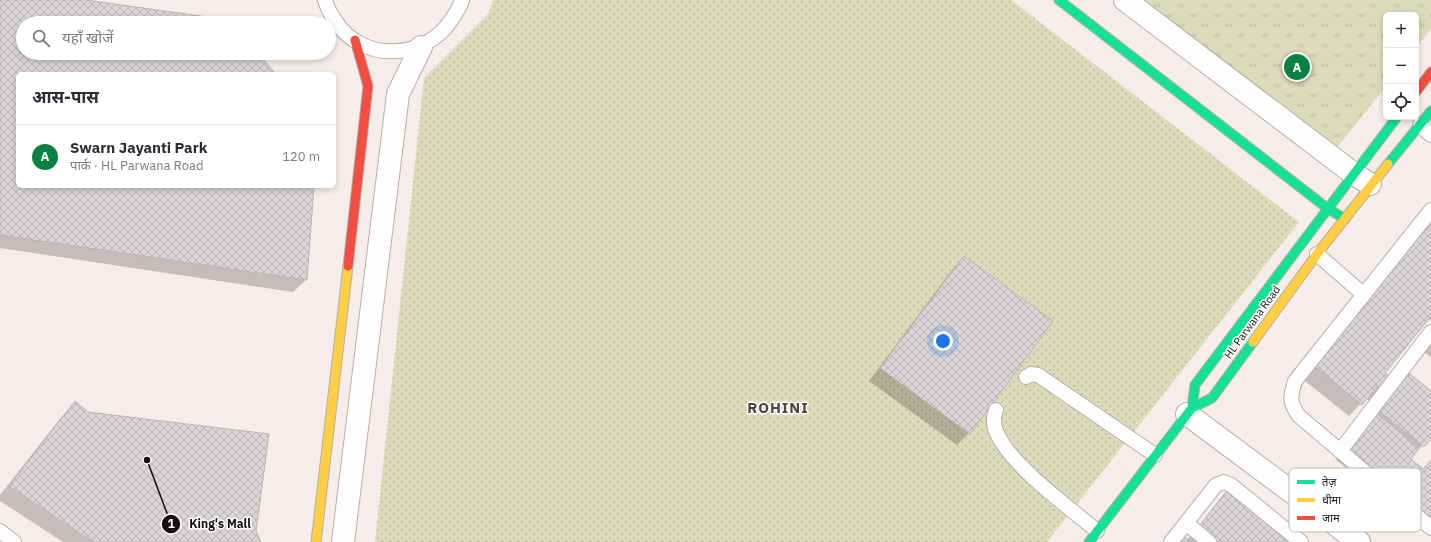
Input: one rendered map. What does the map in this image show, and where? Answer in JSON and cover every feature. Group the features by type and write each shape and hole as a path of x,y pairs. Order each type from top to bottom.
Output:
{"street":[{"path":"1059,0 1327,208 1345,219"},
{"path":"1125,0 1363,179"},
{"path":"316,542 368,86 355,40"},
{"path":"343,542 398,94 421,47"},
{"path":"1419,88 1431,72"},
{"name":"HL Parwana Road","path":"1093,537 1189,411 1212,398 1317,254 1345,219 1363,179 1420,125 1431,111"},
{"path":"1289,488 1189,411 1195,385 1327,208 1363,179 1395,120"},
{"path":"1346,532 1359,542"}],"lane":[{"path":"325,0 327,8 332,16"},
{"path":"336,22 343,32 365,47 394,53 421,47 445,31 461,6 462,0"},
{"path":"1420,125 1431,135"},
{"path":"1360,468 1299,416 1291,406 1291,393 1295,381 1431,210"},
{"path":"1317,254 1364,294"},
{"path":"1340,451 1431,332"},
{"path":"1026,377 1031,374 1038,375 1156,455"},
{"path":"996,410 994,419 1000,439 1015,459 1093,537"},
{"path":"1171,542 1216,485 1224,482 1231,485 1301,542"},
{"path":"1421,520 1431,528"},
{"path":"1186,524 1209,542"},
{"path":"0,531 14,542"}],"green space":[{"path":"493,0 1011,0 1299,222 1047,542 375,542 424,78 489,13"},
{"path":"1122,0 1431,0 1431,29 1419,44 1419,12 1383,12 1383,90 1328,159"}],"building":[{"path":"0,0 86,0 200,16 16,16 16,60 264,60 273,72 16,72 16,188 314,188 307,280 0,235"},
{"path":"1431,217 1431,316 1385,373 1400,384 1409,373 1431,391 1431,439 1424,447 1378,410 1390,396 1378,386 1362,405 1312,364"},
{"path":"964,256 1053,321 970,434 880,368"},
{"path":"75,401 88,412 269,434 256,531 261,542 93,542 9,486"},
{"path":"1375,412 1419,448 1411,459 1423,469 1431,460 1431,519 1421,511 1421,468 1368,468 1345,449"},
{"path":"1228,489 1295,542 1213,542 1197,529"},
{"path":"1181,534 1191,542 1175,542"}],"traffic: fast":[{"path":"1059,0 1327,208 1345,219"},
{"path":"1388,164 1431,111"},
{"path":"1192,408 1195,385 1395,120"},
{"path":"1089,542 1192,408 1212,398 1253,342"}],"traffic: slow":[{"path":"1253,342 1317,254 1388,164"},
{"path":"316,542 348,266"}],"traffic: jam":[{"path":"348,266 368,86 355,40"},
{"path":"1419,88 1431,72"}],"place":[{"name":"Swarn Jayanti Park","path":"1297,67"},
{"name":"King's Mall","path":"147,460"}],"district":[{"name":"ROHINI","path":"778,408"}]}
